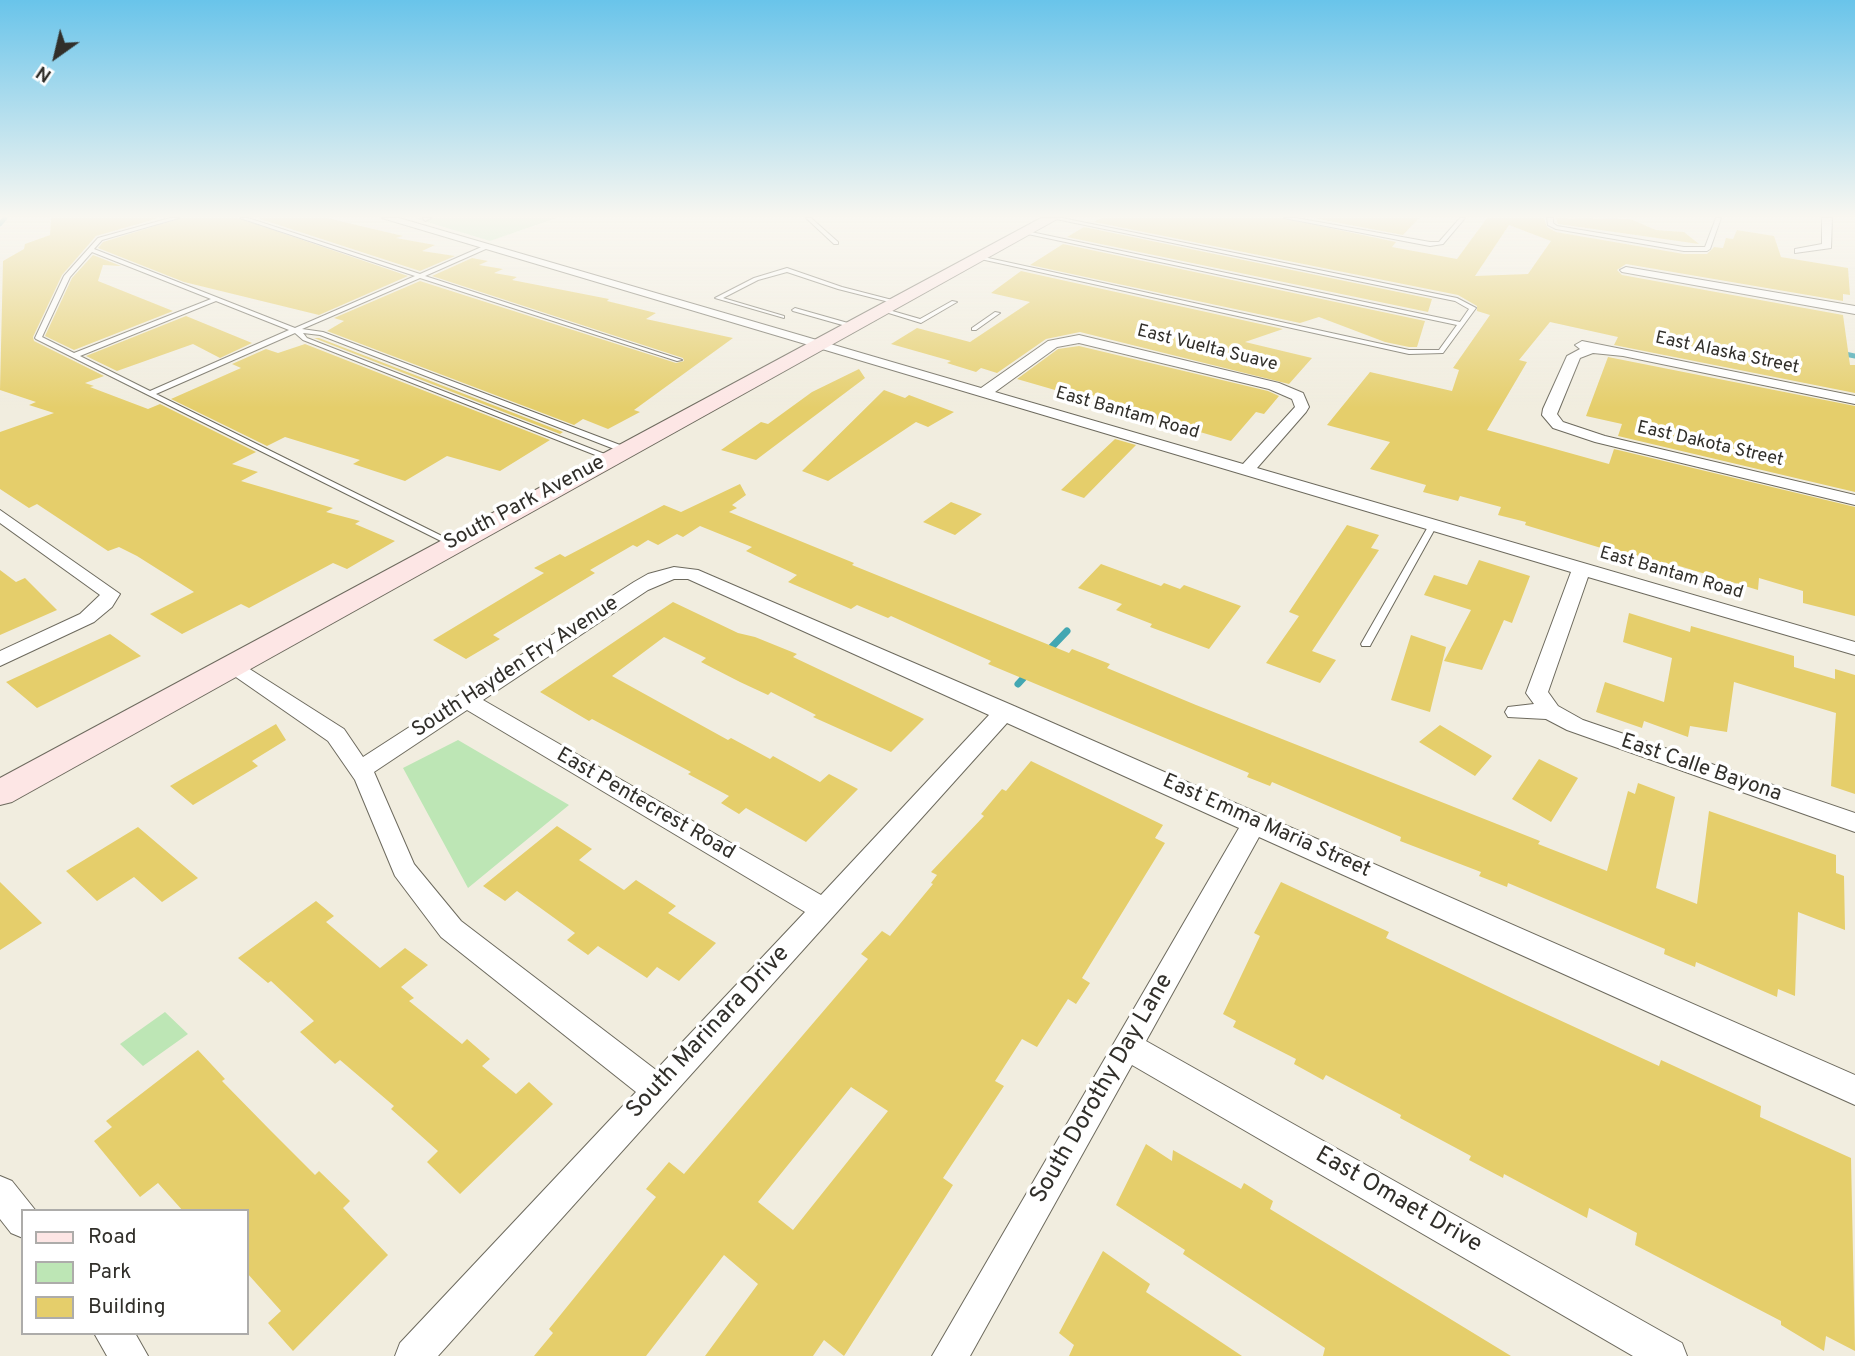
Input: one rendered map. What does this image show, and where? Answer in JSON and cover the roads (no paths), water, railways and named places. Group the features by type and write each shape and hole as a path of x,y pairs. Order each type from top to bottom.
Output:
{"main road":[{"name":"South Park Avenue","path":"0,793 936,281"}],"street":[{"name":"East Bantam Road","path":"604,281 1855,649"},
{"path":"1691,281 1855,310"},
{"name":"East Vuelta Suave","path":"985,392 1053,344 1072,337 1289,390 1305,397 1299,411 1247,470"},
{"name":"East Alaska Street","path":"1551,425 1550,409 1574,356 1587,347 1855,400"},
{"name":"East Dakota Street","path":"1551,425 1855,500"},
{"path":"0,515 110,594 105,603 87,618 0,659"},
{"path":"1550,711 1537,693 1582,568"},
{"name":"South Hayden Fry Avenue","path":"360,770 641,586 674,573"},
{"name":"East Emma Maria Street","path":"674,573 691,574 711,581 1855,1090"},
{"path":"230,666 336,735 360,770 404,869 451,929 656,1089"},
{"name":"East Pentecrest Road","path":"467,700 824,910"},
{"name":"South Marinara Drive","path":"414,1356 656,1089 1006,711"},
{"path":"1516,712 1550,711"},
{"name":"East Calle Bayona","path":"1550,711 1575,725 1855,823"},
{"name":"South Dorothy Day Lane","path":"950,1356 1255,822"},
{"name":"East Omaet Drive","path":"1127,1046 1669,1356"},
{"path":"0,1193 21,1219"},
{"path":"114,1335 130,1356"}],"lane":[{"path":"65,281 38,338 452,544"},
{"path":"171,281 298,331 321,333 438,378 618,454"},
{"path":"151,393 411,281"},
{"path":"428,281 679,360"},
{"path":"751,281 718,298 782,317"},
{"path":"820,281 890,306 921,321 954,302"},
{"path":"1085,281 1409,352 1441,352 1473,308 1457,300 1365,281"},
{"path":"1257,281 1461,324"},
{"path":"74,356 216,299"},
{"path":"795,310 853,326"},
{"path":"974,329 997,313"},
{"path":"298,331 304,339 423,385 618,454"},
{"path":"423,385 438,378"},
{"path":"1366,644 1433,524"}],"waterway":[{"path":"1840,353 1855,356"},
{"path":"1046,653 1067,631"},
{"path":"1018,684 1030,671"}]}
